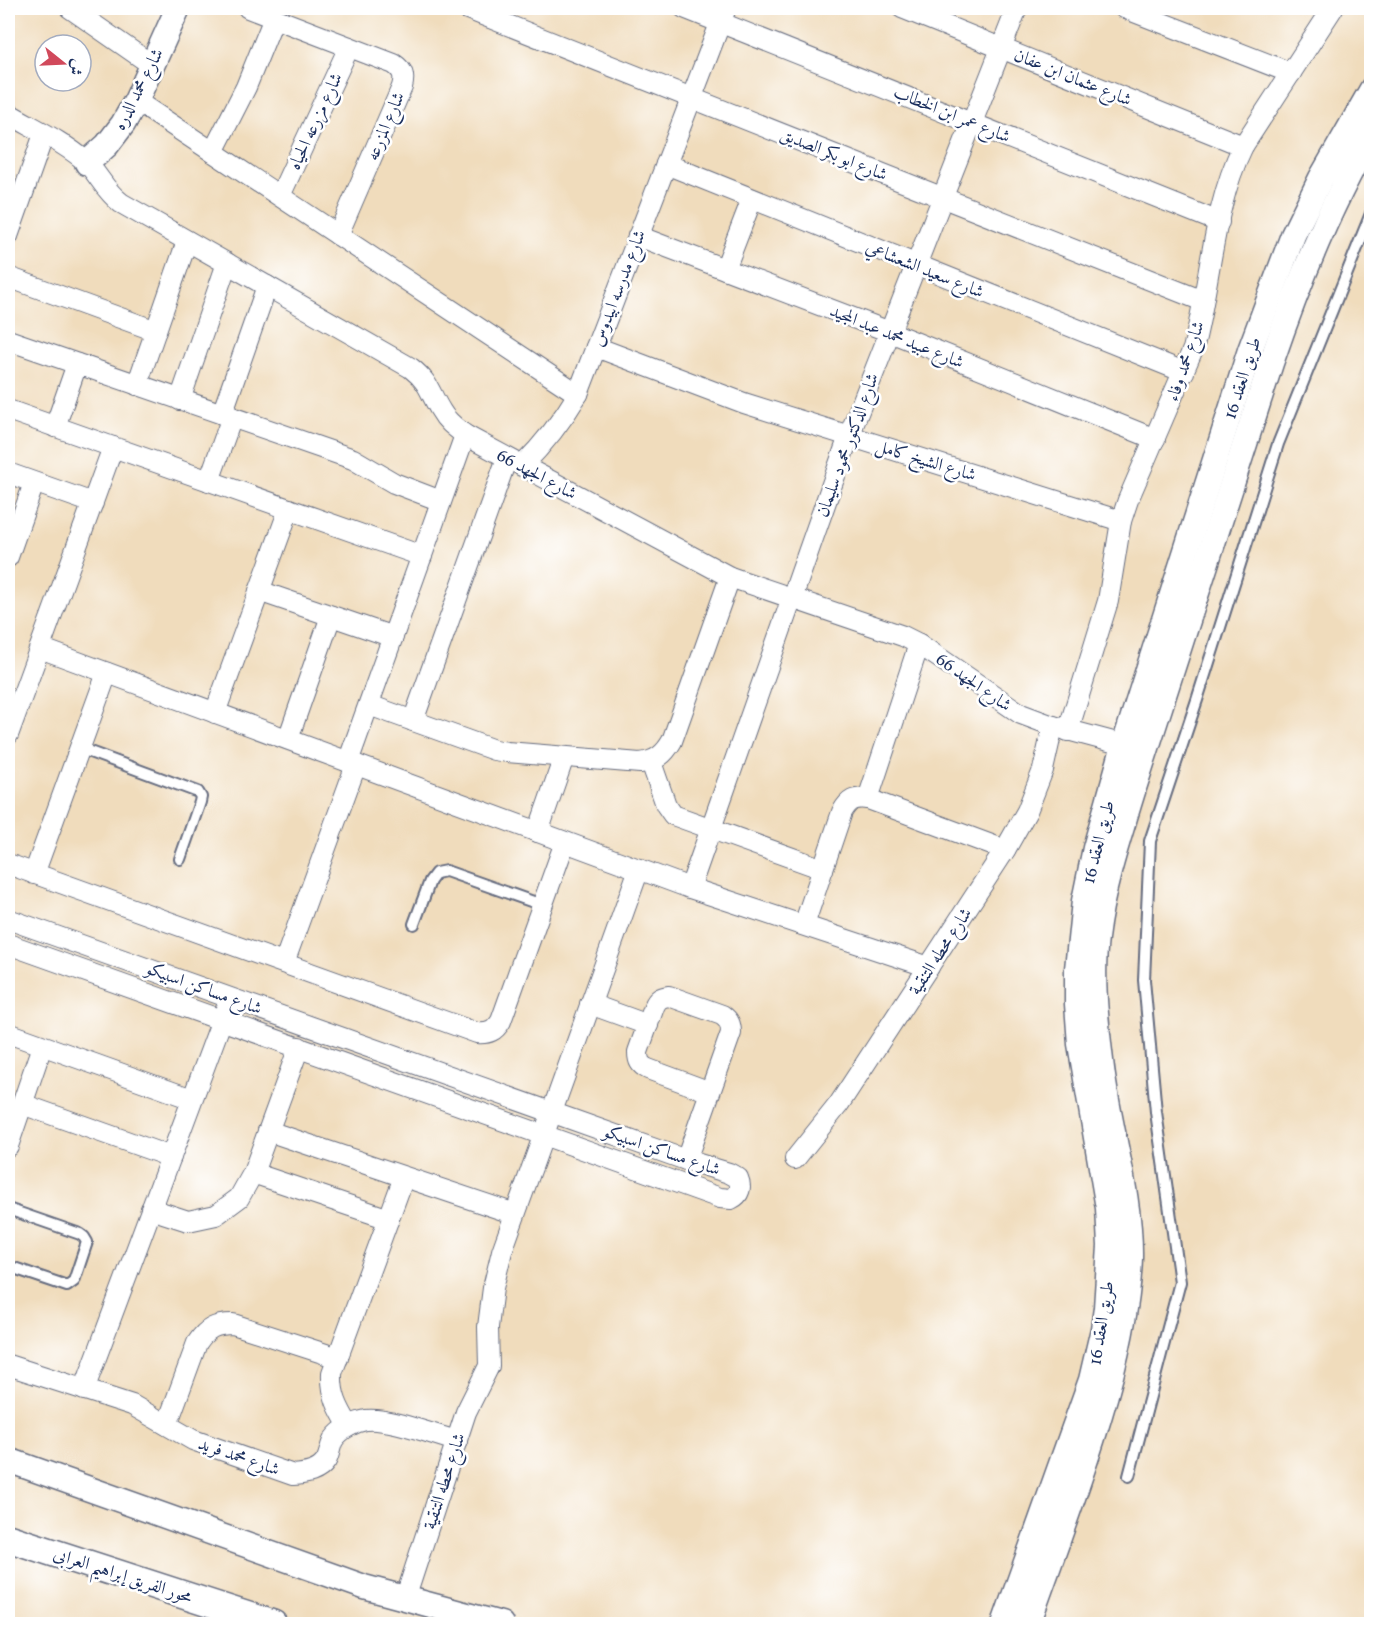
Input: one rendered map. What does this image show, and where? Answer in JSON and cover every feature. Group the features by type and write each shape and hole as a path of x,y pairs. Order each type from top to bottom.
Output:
{"main road":[{"name":"محور الفريق إبراهيم العرابى","path":"8,1538 273,1624"}],"street":[{"path":"70,8 152,65"},
{"name":"شارع محمد الدره","path":"87,163 107,145 136,101 178,8"},
{"name":"شارع المزرعه","path":"248,8 399,67 404,80 338,235"},
{"name":"شارع ابو بكر الصديق","path":"465,8 692,96 1203,301"},
{"name":"شارع عمر ابن الخطاب","path":"684,8 723,15 972,121 1219,222"},
{"name":"شارع عثمان ابن عفان","path":"902,8 1244,146"},
{"name":"شارع الدكتور محمود سليمان","path":"690,888 849,436 1017,8"},
{"path":"1124,8 1291,74"},
{"name":"شارع محمد وفاء","path":"1061,728 1108,601 1121,522 1128,500 1184,372 1195,341 1223,195 1231,170 1333,8"},
{"path":"692,96 723,15"},
{"path":"213,152 246,87 274,18"},
{"name":"شارع مزرعه الحياه","path":"280,196 350,47"},
{"name":"طريق العقد 16","path":"1004,1624 1083,1402 1103,1329 1110,1255 1108,1208 1080,1044 1077,969 1084,901 1095,848 1124,745 1250,350 1293,235 1321,178 1371,89"},
{"name":"شارع مدرسه ابيدوس","path":"515,462 550,436 578,394 692,96"},
{"path":"136,101 578,394"},
{"name":"شارع الجهد 66","path":"8,113 76,153 87,163 103,186 121,203 411,368 429,385 441,412 465,435 730,577 886,629 919,644 1014,710 1037,721 1124,745"},
{"name":"طريق العقد 16","path":"1028,1624 1103,1407 1115,1365 1128,1288 1130,1238 1127,1200 1102,1071 1097,1020 1095,964 1100,914 1134,788 1291,304 1341,190 1371,133"},
{"path":"8,236 44,134"},
{"name":"شارع سعيد الشعشاعي","path":"666,164 1184,372"},
{"path":"724,269 752,199"},
{"name":"شارع عبيد محمد عبد المجيد","path":"638,236 890,332 1155,440"},
{"path":"137,385 187,241"},
{"path":"180,400 227,263"},
{"path":"8,277 156,331"},
{"path":"209,481 267,286"},
{"path":"8,340 353,459 394,483 441,501"},
{"name":"شارع الشيخ كامل","path":"596,347 744,403 1121,522"},
{"path":"55,427 77,364"},
{"path":"8,410 422,556"},
{"path":"284,963 352,763 369,705 465,435"},
{"path":"8,735 16,688 40,648 114,447"},
{"path":"413,721 515,462"},
{"path":"8,473 93,503"},
{"path":"8,557 34,483"},
{"path":"215,713 289,509"},
{"path":"369,705 494,750 640,763 651,762 660,757 672,741 730,577"},
{"path":"259,591 393,637"},
{"path":"288,739 331,616"},
{"path":"868,798 919,644"},
{"path":"40,648 690,888 929,967"},
{"path":"34,874 107,673"},
{"name":"شارع محطه التنقية","path":"795,1159 839,1104 1005,850 1031,801 1061,728"},
{"path":"538,832 564,757"},
{"path":"651,762 669,811 673,815 823,869"},
{"path":"804,926 842,812 847,802 857,798 868,798 1005,850"},
{"path":"8,864 477,1033 487,1034 496,1029 501,1021 565,842"},
{"path":"268,1131 515,1214 639,869"},
{"name":"شارع مساكن اسبيكو","path":"8,919 686,1160 734,1175 740,1183 739,1193 725,1200 8,944"},
{"path":"686,1160 731,1033 731,1026 728,1019 722,1015 669,996 662,997 657,1001 638,1052 638,1059 642,1066 710,1092"},
{"path":"84,1390 230,998"},
{"path":"590,1004 648,1025"},
{"path":"8,1034 192,1099"},
{"path":"8,1146 42,1046"},
{"path":"151,1209 188,1221 216,1215 239,1198 253,1173 299,1047"},
{"path":"22,1104 171,1157"},
{"path":"253,1173 389,1219"},
{"path":"404,1177 332,1373 331,1388 335,1402 349,1426 366,1420 384,1421 457,1441"},
{"name":"شارع محطه التنقية","path":"405,1599 466,1412 489,1366 488,1327 493,1288 502,1251 515,1214"},
{"path":"167,1425 197,1343 205,1331 218,1324 232,1324 338,1358"},
{"name":"شارع محمد فريد","path":"8,1365 132,1405 193,1440 293,1474 306,1474 317,1470 326,1461 334,1439 349,1426"},
{"path":"8,1460 324,1574 405,1599 501,1624"}],"lane":[{"path":"1129,1476 1180,1282 1156,1112 1144,980 1150,841 1278,444 1371,211"},
{"path":"79,748 198,792 201,797 200,802 180,860"},
{"path":"414,924 430,881 436,873 446,871 542,905"},
{"path":"8,1209 80,1234 87,1242 74,1281 67,1286 8,1266"}]}
